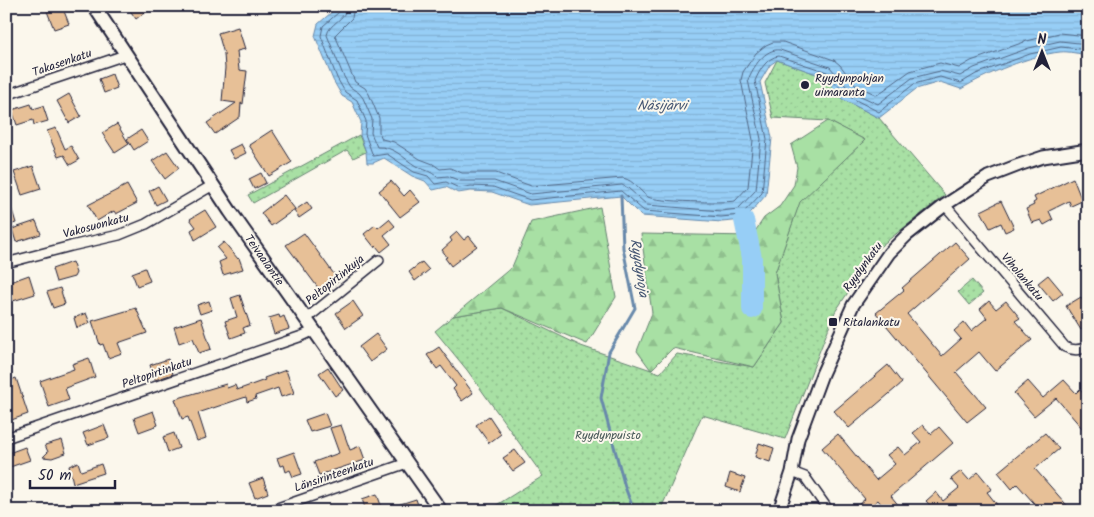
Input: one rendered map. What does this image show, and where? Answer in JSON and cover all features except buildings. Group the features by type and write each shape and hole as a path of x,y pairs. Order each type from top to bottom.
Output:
{"main road":[{"name":"Teivaalantie","path":"94,6 213,185 441,511"}],"street":[{"name":"Takasenkatu","path":"6,95 125,55"},
{"name":"Ryydynkatu","path":"779,511 792,472 798,439 836,341 853,305 889,254 907,235 945,205 988,177 1042,157 1088,150"},
{"name":"Vakosuonkatu","path":"6,263 119,235 146,224 213,185"},
{"name":"Viholankatu","path":"945,205 1065,347 1082,350 1088,346"},
{"name":"Peltopirtinkuja","path":"306,319 379,260"},
{"name":"Peltopirtinkatu","path":"6,438 295,339 315,330"},
{"name":"Länsirinteenkatu","path":"269,511 407,463"},
{"path":"792,472 805,477 829,511"}],"green space":[{"name":"Ryydynpuisto","path":"777,60 825,77 842,99 879,118 945,195 877,249 835,312 785,439 702,415 660,511 487,511 543,476 467,370 435,331 453,316 502,308 581,346 660,373 677,354 754,367 784,323 775,273 800,201 865,140 828,121 773,118 765,83"},
{"path":"828,121 865,140 800,202 775,273 784,323 754,367 673,348 651,370 637,351 652,313 641,234 752,236 764,218 780,206 794,185 797,167 791,145"},
{"path":"359,135 366,152 353,158 347,150 253,203 248,195"},
{"path":"600,207 616,297 587,344 502,308 453,316 512,267 531,222"},
{"path":"972,280 983,293 969,305 958,292"}],"water":[{"name":"Näsijärvi","path":"339,6 1088,6 1088,55 1070,52 1048,54 1009,66 961,89 940,82 916,89 879,118 842,99 825,77 777,60 770,65 760,82 772,138 766,195 744,220 722,222 641,216 621,196 529,205 492,192 471,191 458,193 446,187 433,190 425,181 412,176 384,158 373,163 367,163 366,152 360,135 361,122 352,102 342,96 333,80 315,36 318,24"}],"waterway":[{"name":"Ryydynoja","path":"621,196 623,248 635,308 609,352 601,398 625,487 634,511"},
{"path":"744,220 752,258 752,309"}],"place":[{"name":"Ryydynpohjan uimaranta","path":"805,85"},
{"name":"Ritalankatu","path":"833,322"}]}
